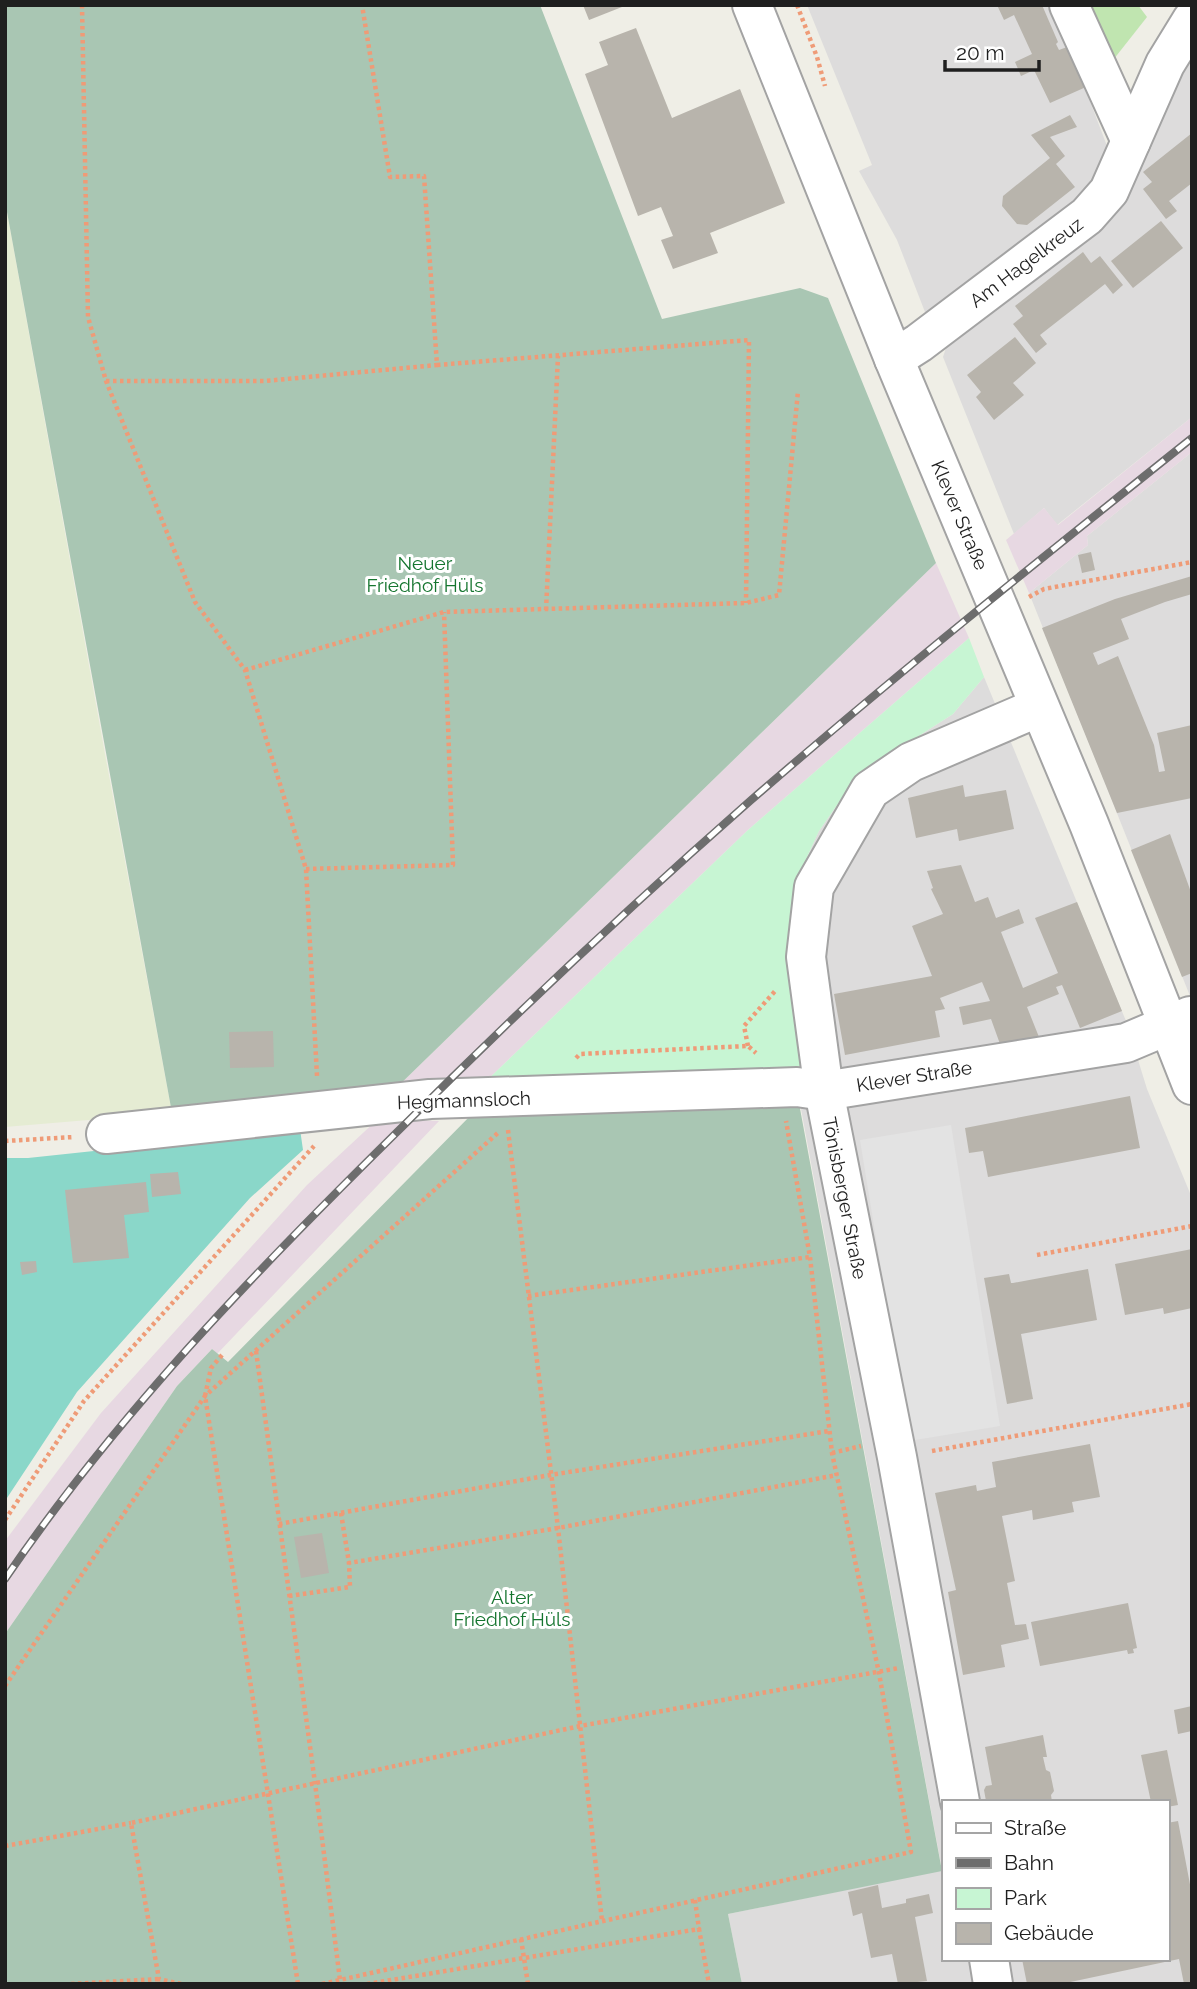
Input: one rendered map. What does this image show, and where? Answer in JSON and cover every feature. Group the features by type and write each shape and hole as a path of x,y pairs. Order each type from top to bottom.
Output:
{"street":[{"name":"Klever Straße","path":"752,5 894,359 1039,708 1089,824 1180,1020 1192,1085"},
{"path":"1069,5 1131,141"},
{"name":"Am Hagelkreuz","path":"894,359 1087,216 1109,191 1165,64 1192,21 1169,5"},
{"name":"Tönisberger Straße","path":"960,1800 897,1457 824,1091 806,957 814,887 870,790 911,762 1039,708"},
{"name":"Klever Straße","path":"824,1091 1126,1043 1180,1020"},
{"name":"Hegmannsloch","path":"106,1134 430,1098 797,1087 824,1091"},
{"path":"989,1961 993,1984"}],"path":[{"path":"5,1520 84,1401 318,1142 319,1110 306,869 245,670 195,601 106,381 88,317 82,5"},
{"path":"362,5 390,177 424,176 437,365"},
{"path":"106,381 265,381 749,340 746,603"},
{"path":"546,610 558,356"},
{"path":"245,670 444,612 746,603 779,595 798,391"},
{"path":"1001,612 1044,589 1192,562"},
{"path":"306,869 453,865 444,612"},
{"path":"748,1046 744,1026 806,957"},
{"path":"322,1984 911,1852 879,1672 836,1475 810,1257 785,1113"},
{"path":"5,1686 205,1396 507,1125 558,1528 602,1921"},
{"path":"5,1141 106,1134"},
{"path":"1037,1255 1192,1226"},
{"path":"528,1296 810,1257"},
{"path":"256,1350 340,1980"},
{"path":"222,1355 211,1368 205,1396 298,1984"},
{"path":"897,1457 1192,1404"},
{"path":"279,1524 550,1475 829,1431"},
{"path":"349,1563 558,1528 836,1475"},
{"path":"289,1596 350,1587 341,1513"},
{"path":"5,1846 131,1823 580,1726 879,1672"},
{"path":"131,1823 159,1982"},
{"path":"695,1900 709,1984"},
{"path":"368,1984 699,1929"},
{"path":"521,1939 528,1984"},
{"path":"358,1976 359,1984"},
{"path":"71,1984 181,1984"}],"shaded area":[{"path":"807,5 1048,5 1087,87 1085,88 1107,146 1107,165 1086,200 938,317 925,312 897,240 859,171 872,165"},
{"path":"1192,44 1192,417 1057,525 1044,508 1014,534 943,357 948,342 1100,222"},
{"path":"1192,417 1192,452 1087,536 1088,545 1029,593 1006,540 1044,508 1058,525"},
{"path":"1192,452 1192,1001 1029,593 1088,545 1087,536"},
{"path":"936,563 969,638 748,830 482,1085 390,1094"},
{"path":"984,677 1126,1021 1147,1089 1192,1198 1192,1984 742,1984 728,1914 942,1870 794,1071 789,924 801,870 819,831 851,785 889,755 953,714"},
{"path":"378,1119 439,1121 217,1354 212,1349 177,1386 5,1634 5,1541 101,1413 307,1185"},
{"path":"951,1125 1000,1426 909,1441 860,1140"},
{"path":"300,1129 303,1150 250,1198 77,1392 5,1501 5,1158 28,1158"}],"green space":[{"name":"Neuer Friedhof Hüls","path":"5,5 540,5 662,319 800,288 828,298 936,563 390,1094 172,1113 5,201"},
{"path":"1077,5 1138,5 1147,17 1106,69"},
{"path":"5,201 105,754 172,1113 5,1127"},
{"path":"969,638 984,677 953,714 889,755 851,785 819,831 801,870 789,924 789,984 802,1070 482,1085 748,830"},
{"name":"Alter Friedhof Hüls","path":"798,1098 942,1871 728,1914 742,1984 5,1984 5,1634 177,1386 212,1349 228,1362 473,1113"}],"building":[{"path":"583,5 627,5 589,20"},
{"path":"997,5 1042,5 1059,50 1067,47 1086,87 1050,103 1034,70 1021,76 1015,62 1032,54 1014,15 1004,20"},
{"path":"636,28 672,118 740,89 785,203 710,233 718,253 673,269 661,240 673,236 661,207 638,216 585,74 608,65 599,42"},
{"path":"1070,115 1077,127 1050,137 1065,156 1056,164 1075,187 1027,225 1017,224 1002,206 1003,196 1050,158 1031,135"},
{"path":"1192,133 1192,183 1169,201 1177,211 1166,219 1143,189 1152,182 1143,172"},
{"path":"1161,221 1183,248 1133,288 1111,261"},
{"path":"1083,252 1091,263 1100,256 1123,285 1113,294 1105,284 1040,335 1047,344 1036,353 1013,324 1023,316 1015,306"},
{"path":"1015,337 1036,363 1013,383 1024,395 994,420 976,397 981,392 967,375"},
{"path":"1091,552 1095,570 1082,573 1078,555"},
{"path":"1192,576 1192,594 1121,619 1129,639 1093,653 1098,665 1118,656 1154,745 1159,772 1165,771 1157,733 1192,725 1192,798 1117,813 1042,628 1115,599"},
{"path":"963,785 965,797 1006,790 1014,829 959,841 957,829 916,838 908,798"},
{"path":"1170,834 1192,895 1192,973 1182,977 1131,850"},
{"path":"961,865 975,902 988,897 996,918 1019,909 1024,923 1001,932 1023,988 1058,973 1035,918 1077,902 1122,1011 1080,1028 1062,985 1056,987 1059,994 1027,1007 1039,1037 1000,1044 991,1019 963,1025 959,1007 990,1001 982,982 940,998 945,1009 935,1011 940,1037 845,1055 834,994 932,976 912,926 943,914 931,889 933,888 927,871"},
{"path":"273,1031 274,1067 230,1068 229,1032"},
{"path":"1130,1096 1140,1148 988,1177 983,1151 969,1153 965,1128"},
{"path":"178,1172 181,1194 152,1197 150,1174"},
{"path":"146,1182 149,1212 124,1215 129,1258 73,1263 65,1190"},
{"path":"1192,1249 1192,1308 1164,1314 1163,1308 1125,1315 1115,1264"},
{"path":"36,1261 37,1272 22,1275 20,1262"},
{"path":"1088,1269 1097,1320 1021,1334 1033,1399 1007,1404 984,1278 1009,1274 1013,1283"},
{"path":"1090,1444 1100,1497 1072,1502 1074,1512 1033,1520 1032,1510 1002,1516 1015,1581 1007,1583 1015,1625 1026,1624 1029,1639 1001,1645 1005,1667 963,1675 948,1592 956,1590 935,1493 976,1485 977,1491 996,1487 992,1462"},
{"path":"322,1533 329,1573 301,1578 294,1537"},
{"path":"1128,1603 1137,1648 1133,1649 1134,1653 1128,1654 1127,1650 1040,1666 1031,1622"},
{"path":"1192,1706 1192,1731 1178,1734 1174,1710"},
{"path":"1043,1735 1047,1757 1043,1757 1054,1791 1052,1800 986,1800 984,1790 986,1786 992,1785 985,1747"},
{"path":"1167,1750 1178,1805 1169,1807 1169,1800 1151,1800 1141,1755"},
{"path":"1178,1821 1192,1895 1192,1984 1184,1984 1179,1959 1061,1984 1027,1984 1022,1961 1169,1961 1169,1823"},
{"path":"878,1885 882,1908 929,1894 933,1913 915,1917 927,1981 898,1984 892,1954 871,1958 862,1913 853,1916 848,1892"}],"railway":[{"path":"5,1579 93,1460 188,1348 341,1188 524,1008 658,883 804,754 1192,438"}]}
